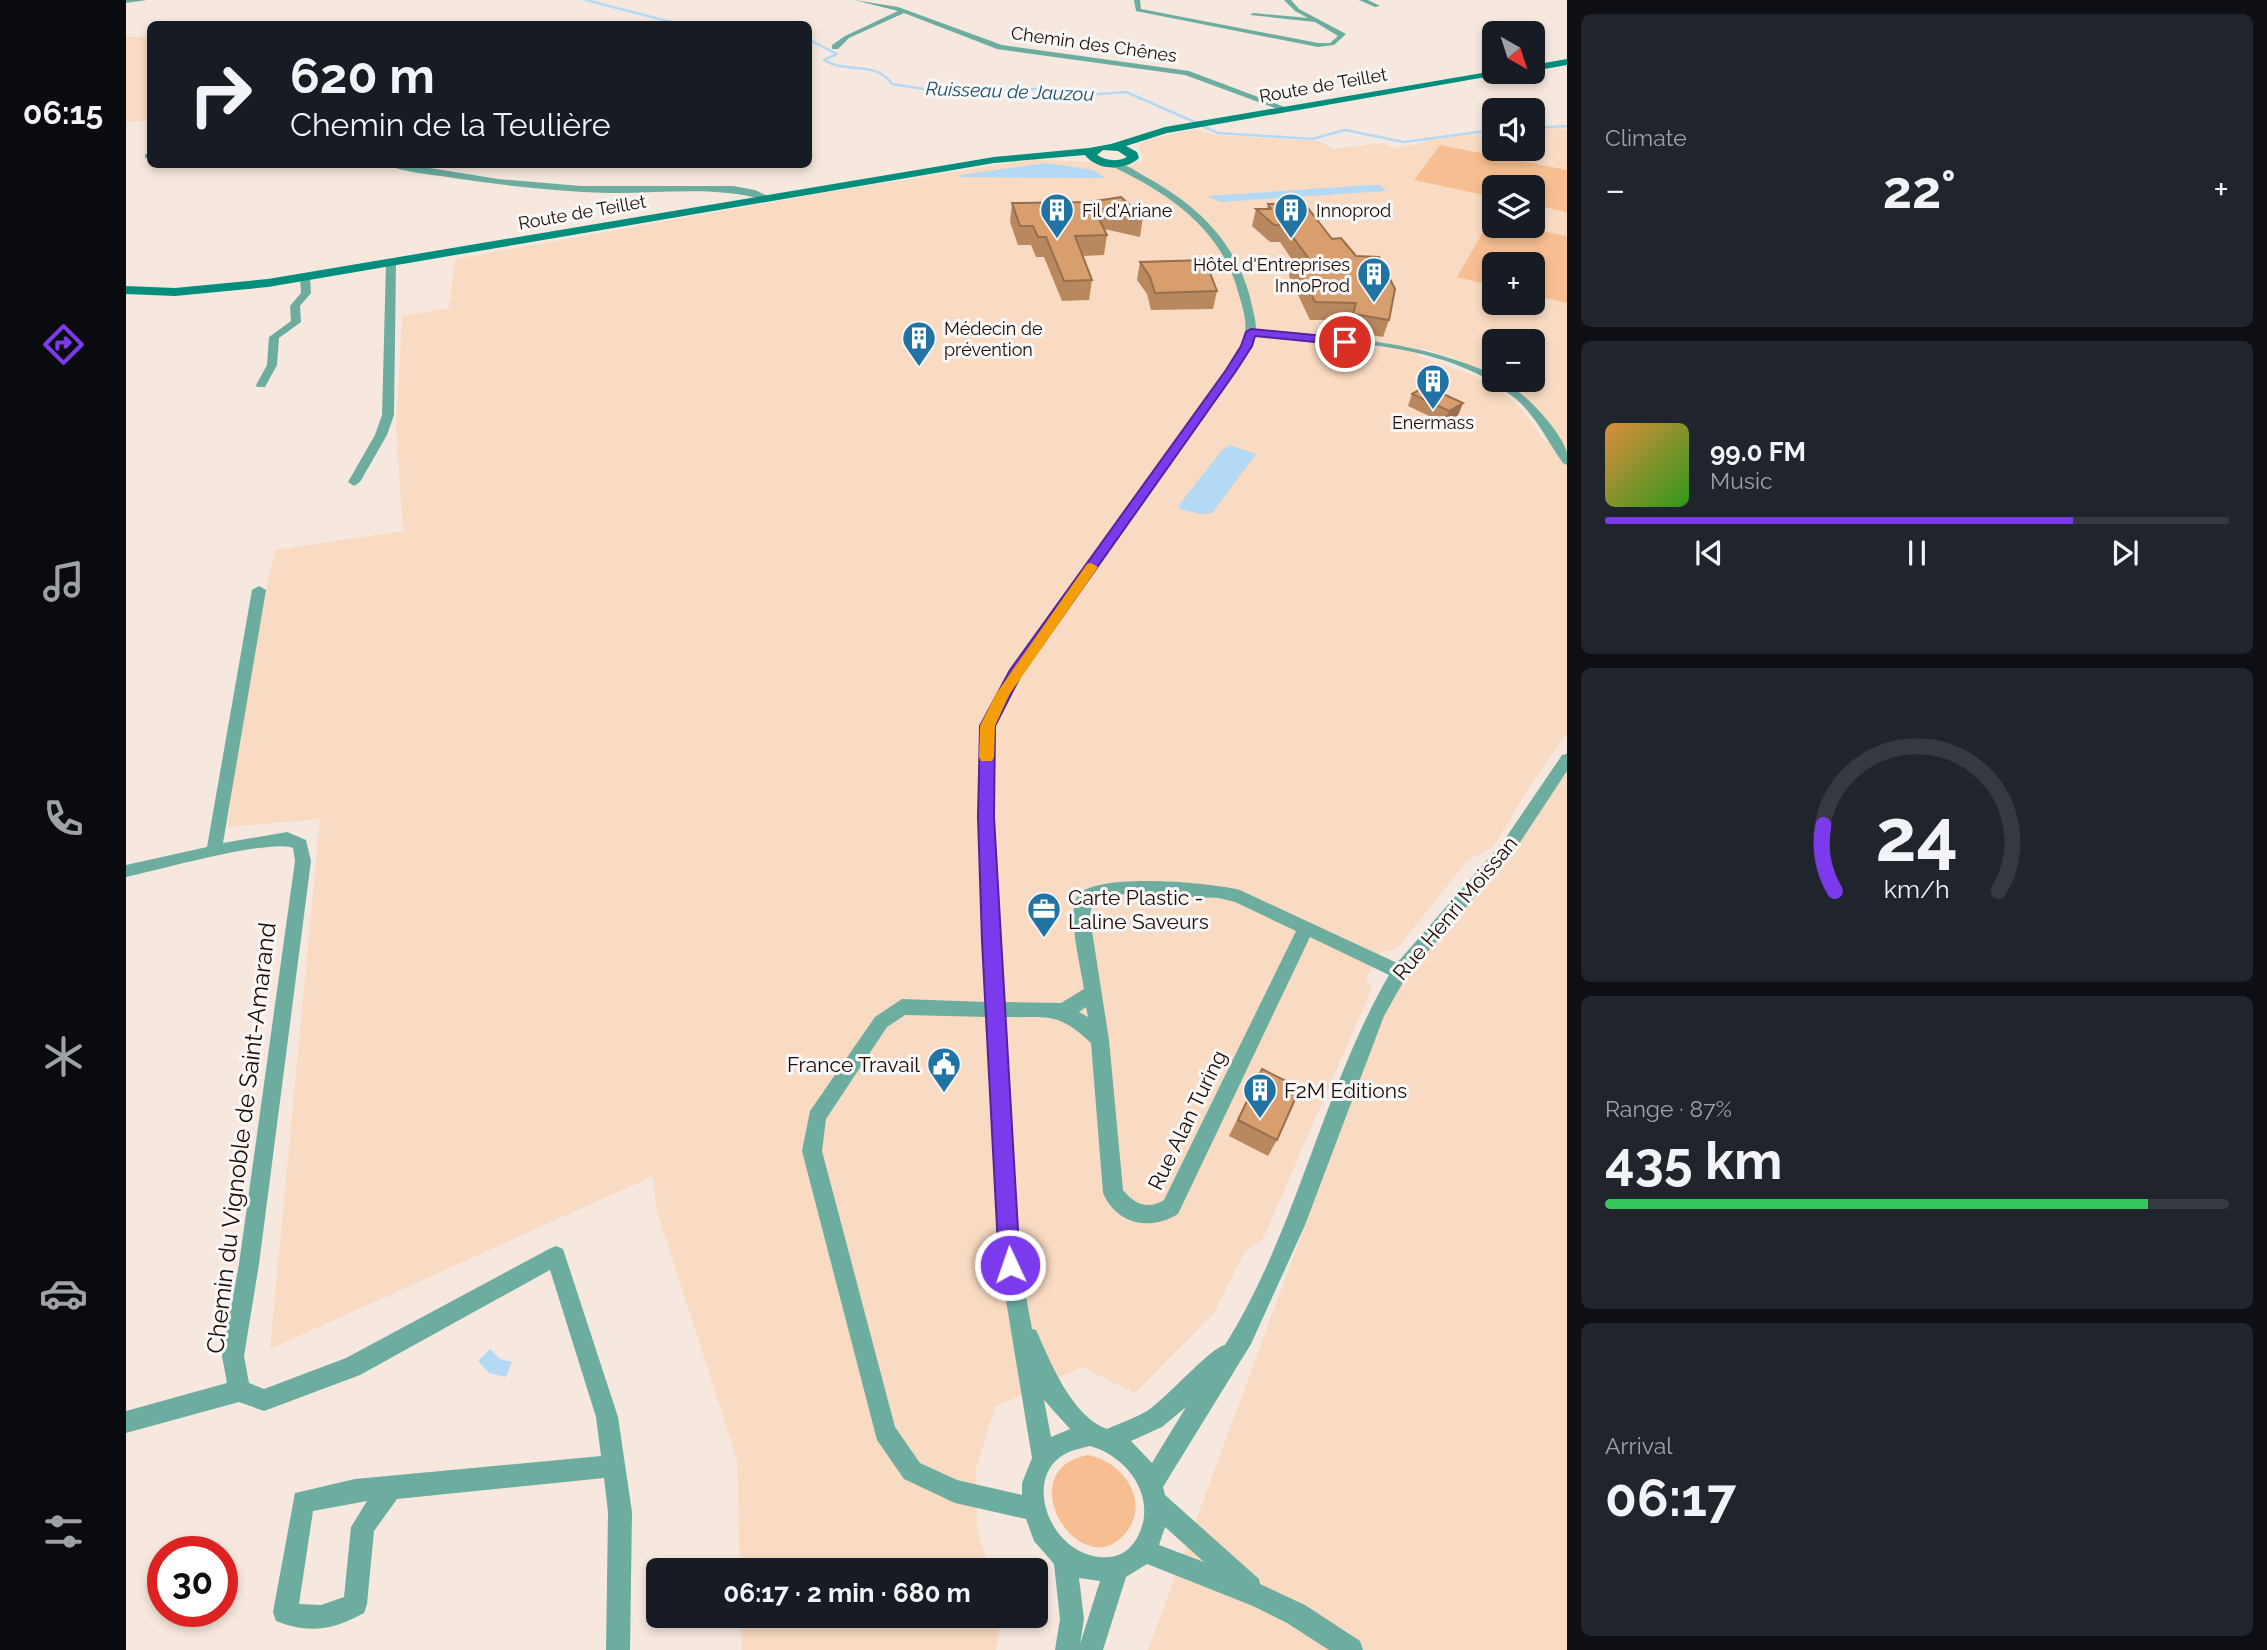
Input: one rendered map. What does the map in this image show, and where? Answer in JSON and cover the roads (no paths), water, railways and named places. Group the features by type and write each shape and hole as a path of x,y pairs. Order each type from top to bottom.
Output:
{"main road":[{"path":"1545,66 1567,62"},
{"name":"Route de Teillet","path":"126,290 219,290 982,162 1043,155 1093,155 1145,135 1482,76"},
{"path":"1133,162 1133,144 1145,135"},
{"path":"1113,147 1133,162"},
{"path":"1093,155 1114,164 1133,162"}],"street":[{"path":"126,1 142,0"},
{"name":"Chemin des Chênes","path":"857,0 901,7 1000,47 1043,56 1186,73 1286,109"},
{"path":"1137,0 1138,10 1329,46 1339,41 1343,34 1315,21 1287,0"},
{"path":"1287,0 1296,0"},
{"path":"1362,0 1377,6"},
{"path":"835,47 847,37 901,7"},
{"path":"1188,20 1189,8"},
{"path":"1254,15 1315,21"},
{"path":"1043,1457 1010,1265 986,817 987,726 1015,673 1231,371 1247,346 1251,332 1251,323 1232,259 1221,240 1133,162"},
{"path":"416,168 545,187 609,190 682,187 756,192 768,198"},
{"path":"354,482 381,435 388,415 391,263"},
{"path":"261,385 272,365 274,338 296,322 295,306 306,293 305,277"},
{"path":"1251,332 1387,346 1432,355 1494,379 1528,405 1567,461"},
{"path":"214,852 259,590"},
{"name":"Rue Henri Moissan","path":"1153,1493 1243,1336 1295,1225 1376,1014 1400,972 1509,846 1567,759"},
{"name":"Chemin du Vignoble de Saint-Amarand","path":"126,871 287,838 300,844 303,861 249,1264 233,1356 239,1391"},
{"name":"Rue Alan Turing","path":"1306,930 1171,1207 1161,1214 1150,1216 1129,1210 1113,1193 1100,1041 1082,918 1084,900 1095,891 1116,888 1219,891 1294,922 1306,930 1400,972"},
{"path":"1034,1509 955,1490 912,1471 884,1432 812,1151 817,1117 881,1022 902,1007 1062,1011 1094,991"},
{"path":"1062,1011 1081,1022 1100,1041"},
{"path":"126,1422 239,1391 264,1400 352,1367 556,1256 607,1417 620,1512 618,1650"},
{"path":"1017,1313 1052,1392 1099,1437 1126,1450 1140,1465 1153,1493 1260,1597"},
{"name":"Rue Henri Moissan","path":"1099,1437 1154,1419 1191,1389 1243,1336"},
{"path":"1099,1437 1072,1436 1056,1444 1043,1457 1036,1472 1032,1490 1034,1509 1040,1528 1051,1545 1065,1559 1082,1568 1116,1570 1131,1563 1143,1551 1151,1537 1153,1493"},
{"path":"390,1488 363,1527 355,1604 339,1613 305,1620 285,1612 303,1501 355,1491 614,1466"},
{"path":"1143,1551 1296,1614 1351,1650"},
{"path":"1065,1559 1072,1619 1067,1650"},
{"path":"1091,1650 1116,1570"}],"water":[{"path":"1047,163 1093,170 1105,178 960,177 960,175"},
{"path":"1380,185 1386,191 1221,202 1207,196"},
{"path":"1230,445 1256,454 1212,513 1200,514 1180,509 1179,505 1223,449"},
{"path":"490,1349 500,1359 512,1362 506,1377 489,1373 478,1361"}],"waterway":[{"name":"Ruisseau de Jauzou","path":"586,0 667,21"},
{"name":"Ruisseau de Jauzou","path":"812,41 837,54 824,60 878,72 892,84 949,93 1038,89 1087,95 1126,92 1197,123"},
{"name":"Ruisseau de Jauzou","path":"1545,127 1567,126"},
{"name":"Ruisseau de Jauzou","path":"1204,127 1218,133 1312,139 1345,130 1404,142 1482,132"}],"place":[{"name":"Fil d'Ariane","path":"1057,240"},
{"name":"Innoprod","path":"1291,240"},
{"name":"Hôtel d'Entreprises InnoProd","path":"1374,304"},
{"name":"Médecin de prévention","path":"919,368"},
{"name":"Enermass","path":"1433,411"},
{"name":"Carte Plastic - Laline Saveurs","path":"1044,939"},
{"name":"France Travail","path":"944,1094"},
{"name":"F2M Editions","path":"1260,1120"}]}
